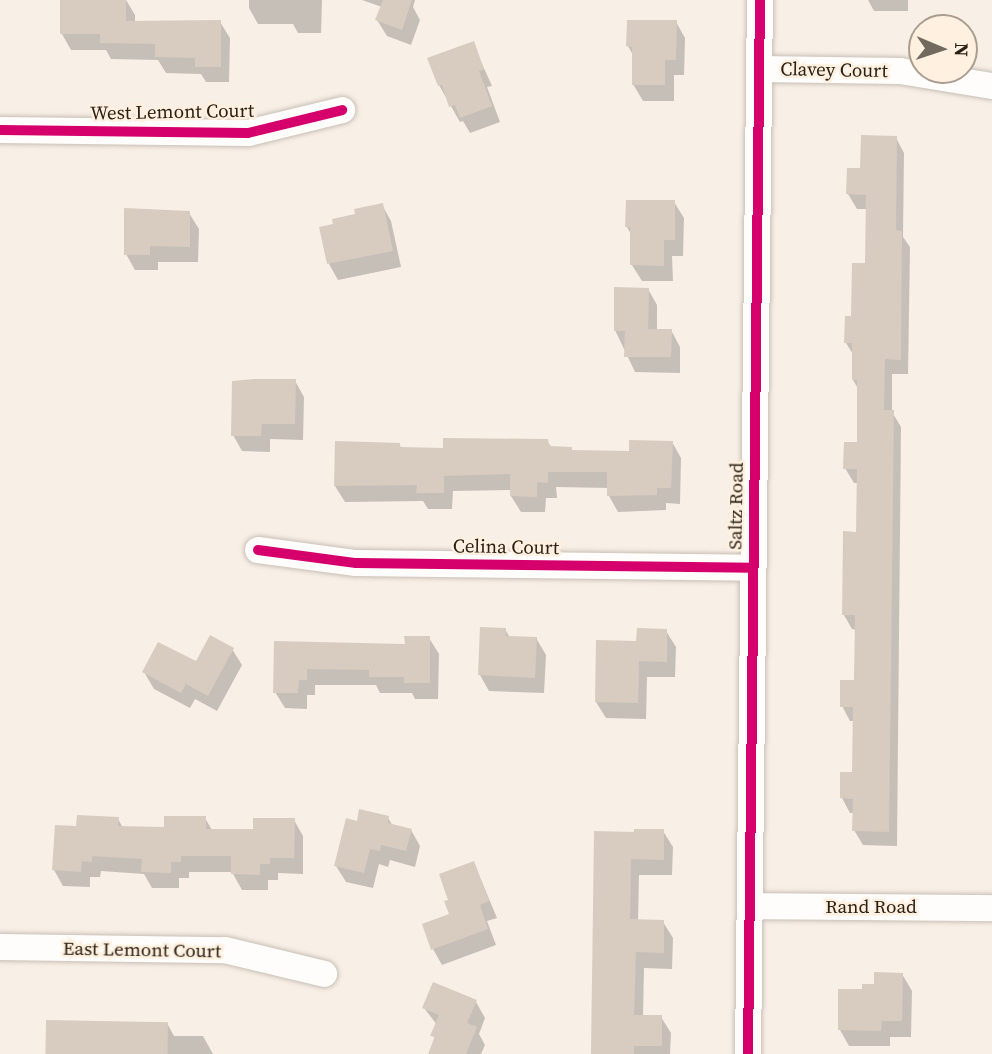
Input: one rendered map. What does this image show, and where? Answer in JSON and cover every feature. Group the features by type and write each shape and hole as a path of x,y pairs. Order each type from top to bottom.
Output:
{"street":[{"name":"Saltz Road","path":"748,1054 760,0"},
{"name":"Clavey Court","path":"759,69 900,71 992,86"},
{"name":"West Lemont Court","path":"0,130 248,132 342,110"},
{"name":"Celina Court","path":"258,550 356,562 753,568"},
{"name":"Rand Road","path":"750,906 992,908"},
{"name":"East Lemont Court","path":"0,947 225,950 324,974"}],"building":[{"path":"60,0 126,0 126,21 221,20 221,67 195,67 195,58 155,57 155,44 100,43 100,34 60,34"},
{"path":"383,0 412,0 402,30 375,20"},
{"path":"627,20 677,20 676,60 665,60 665,85 632,85 632,47 626,46"},
{"path":"474,41 484,69 479,71 492,106 460,118 455,105 449,107 442,85 438,86 427,58"},
{"path":"861,135 897,136 896,230 902,231 901,360 885,359 884,410 894,410 889,832 852,831 853,799 840,798 840,772 852,772 853,707 840,707 840,680 854,680 855,615 842,615 843,531 856,532 857,469 843,469 844,442 857,442 857,380 852,380 852,343 844,343 845,316 851,316 852,263 865,263 866,195 846,194 847,168 860,168"},
{"path":"626,200 675,200 675,240 664,240 664,266 630,265 630,227 625,227"},
{"path":"383,203 393,251 327,264 319,227 333,224 332,219 355,214 354,209"},
{"path":"124,208 190,211 190,247 150,246 150,255 124,255"},
{"path":"614,287 649,288 648,329 672,329 671,357 624,357 625,331 614,331"},
{"path":"296,379 295,424 262,424 261,436 231,436 232,381"},
{"path":"443,438 548,439 549,446 572,447 572,450 629,451 629,440 673,441 671,488 657,488 657,495 607,496 607,472 548,472 548,483 537,482 537,497 510,496 510,474 444,476 444,493 416,493 417,485 334,486 335,441 400,443 400,447 443,448"},
{"path":"480,627 506,628 506,636 537,637 535,678 478,675"},
{"path":"637,628 667,629 667,662 639,661 638,703 595,702 596,640 636,641"},
{"path":"210,635 234,648 208,696 186,684 181,693 142,672 158,642 196,661"},
{"path":"404,636 430,636 430,683 404,683 404,677 369,677 369,670 307,669 307,680 299,680 298,693 273,693 274,641 405,644"},
{"path":"359,809 389,816 388,823 412,829 406,851 381,845 380,851 370,849 364,873 334,866 346,818 357,821"},
{"path":"77,815 119,817 118,826 164,827 164,816 206,816 206,829 253,829 253,818 295,818 294,858 270,858 270,864 260,864 260,875 231,874 231,856 181,856 181,862 171,862 171,873 141,872 142,859 92,856 92,862 82,861 81,872 52,870 55,825 76,826"},
{"path":"634,829 664,829 664,860 631,859 630,919 664,920 664,953 636,952 634,1015 662,1015 662,1046 634,1046 634,1054 591,1054 594,831 634,832"},
{"path":"474,861 489,901 480,905 488,929 431,950 422,924 449,914 444,901 448,900 439,874"},
{"path":"874,972 903,973 902,1021 882,1021 881,1031 838,1030 838,989 862,989 862,984 874,984"},
{"path":"433,982 477,1000 467,1023 477,1027 466,1054 428,1054 435,1037 430,1036 439,1015 422,1008"},
{"path":"46,1020 168,1022 167,1054 45,1054"}],"cycle path":[{"path":"748,1054 760,0"},
{"path":"0,130 248,133 342,110"},
{"path":"258,550 356,563 753,568"}]}
